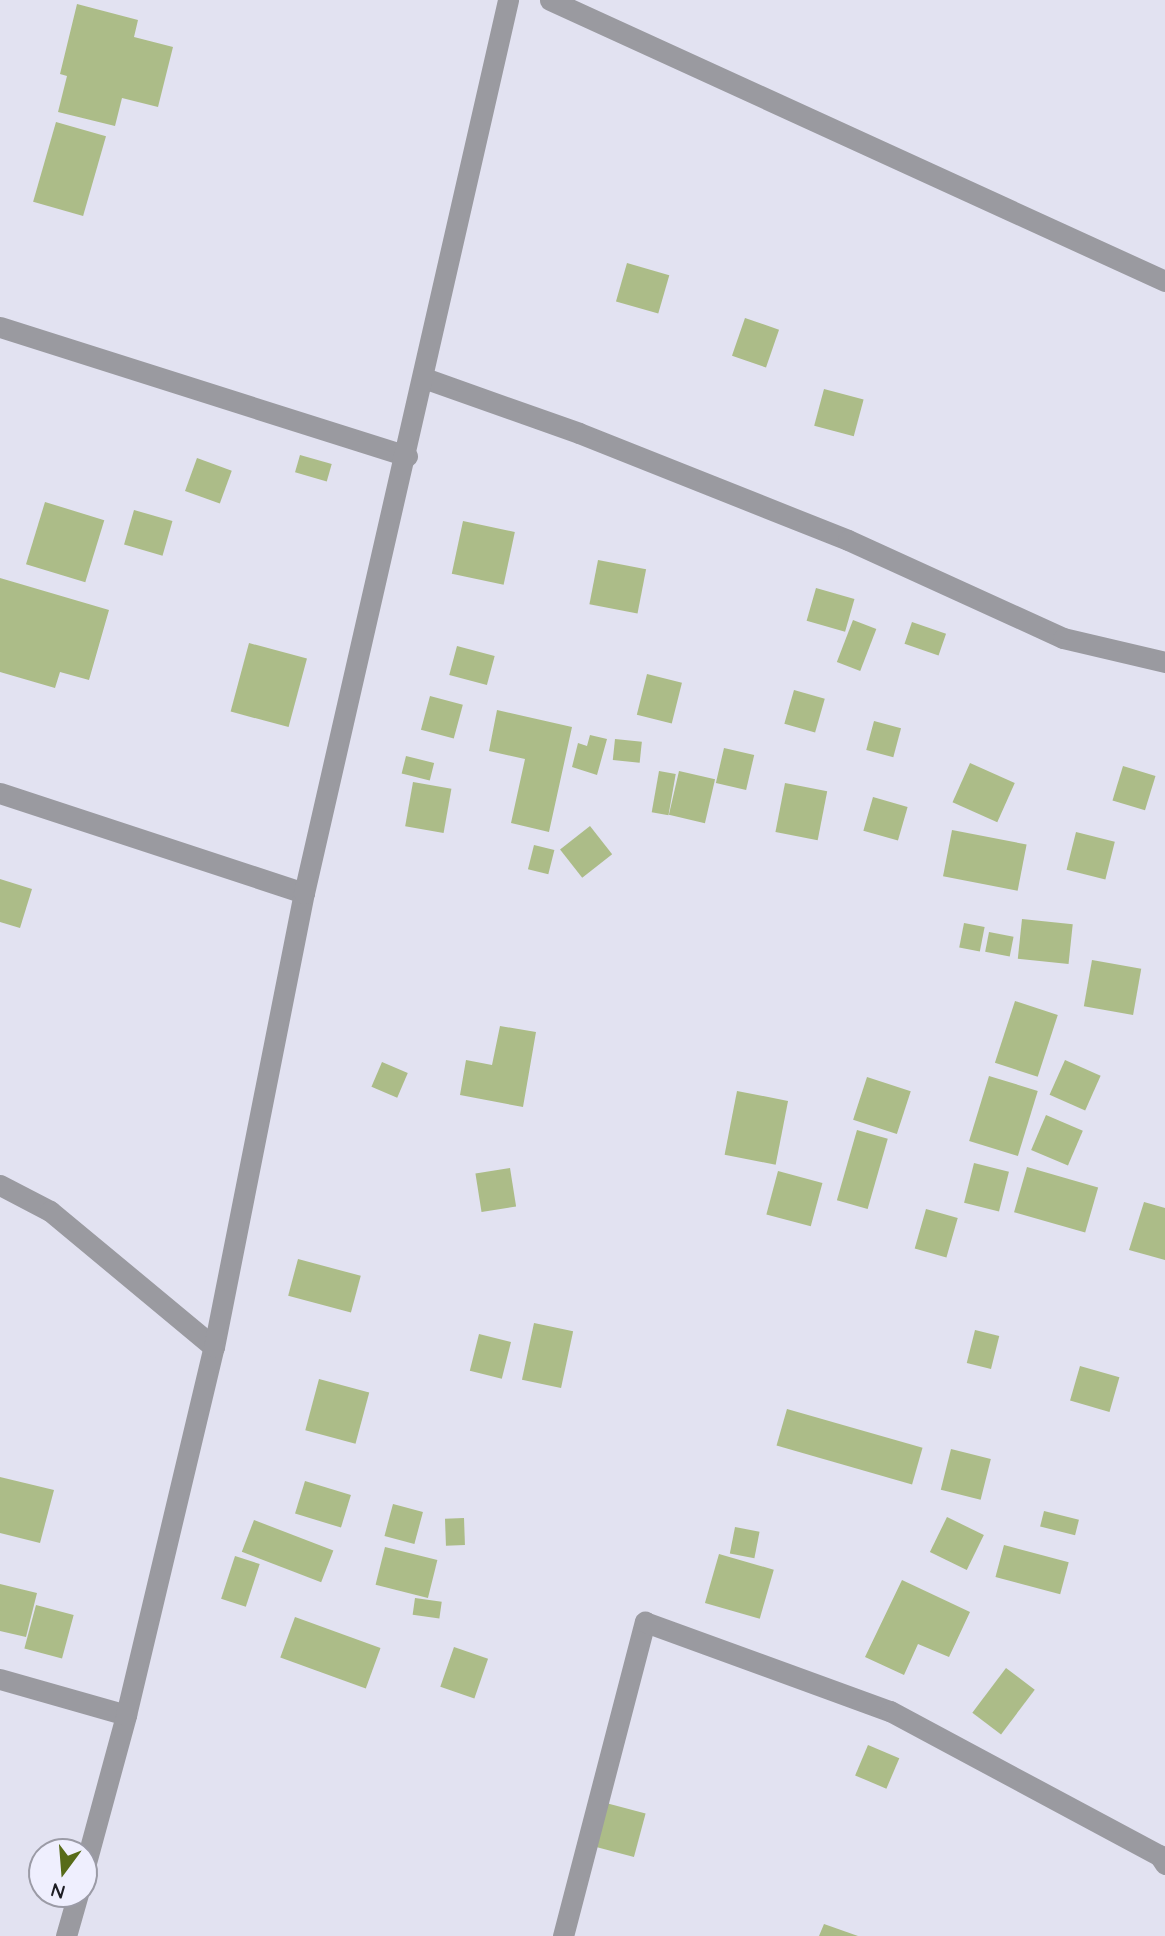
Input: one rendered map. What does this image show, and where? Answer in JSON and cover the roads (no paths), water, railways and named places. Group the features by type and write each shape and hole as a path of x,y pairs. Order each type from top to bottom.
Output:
{"street":[{"path":"93,1838 126,1715 214,1348 304,893 407,456 508,0"},
{"path":"550,0 1165,281"},
{"path":"0,327 407,456"},
{"path":"424,378 579,433 848,540 1063,638 1165,663"},
{"path":"0,793 304,893"},
{"path":"0,1185 50,1211 214,1348"},
{"path":"564,1936 645,1622 890,1710 1159,1855 1165,1864"},
{"path":"0,1679 126,1715"},
{"path":"66,1936 74,1908"}]}
